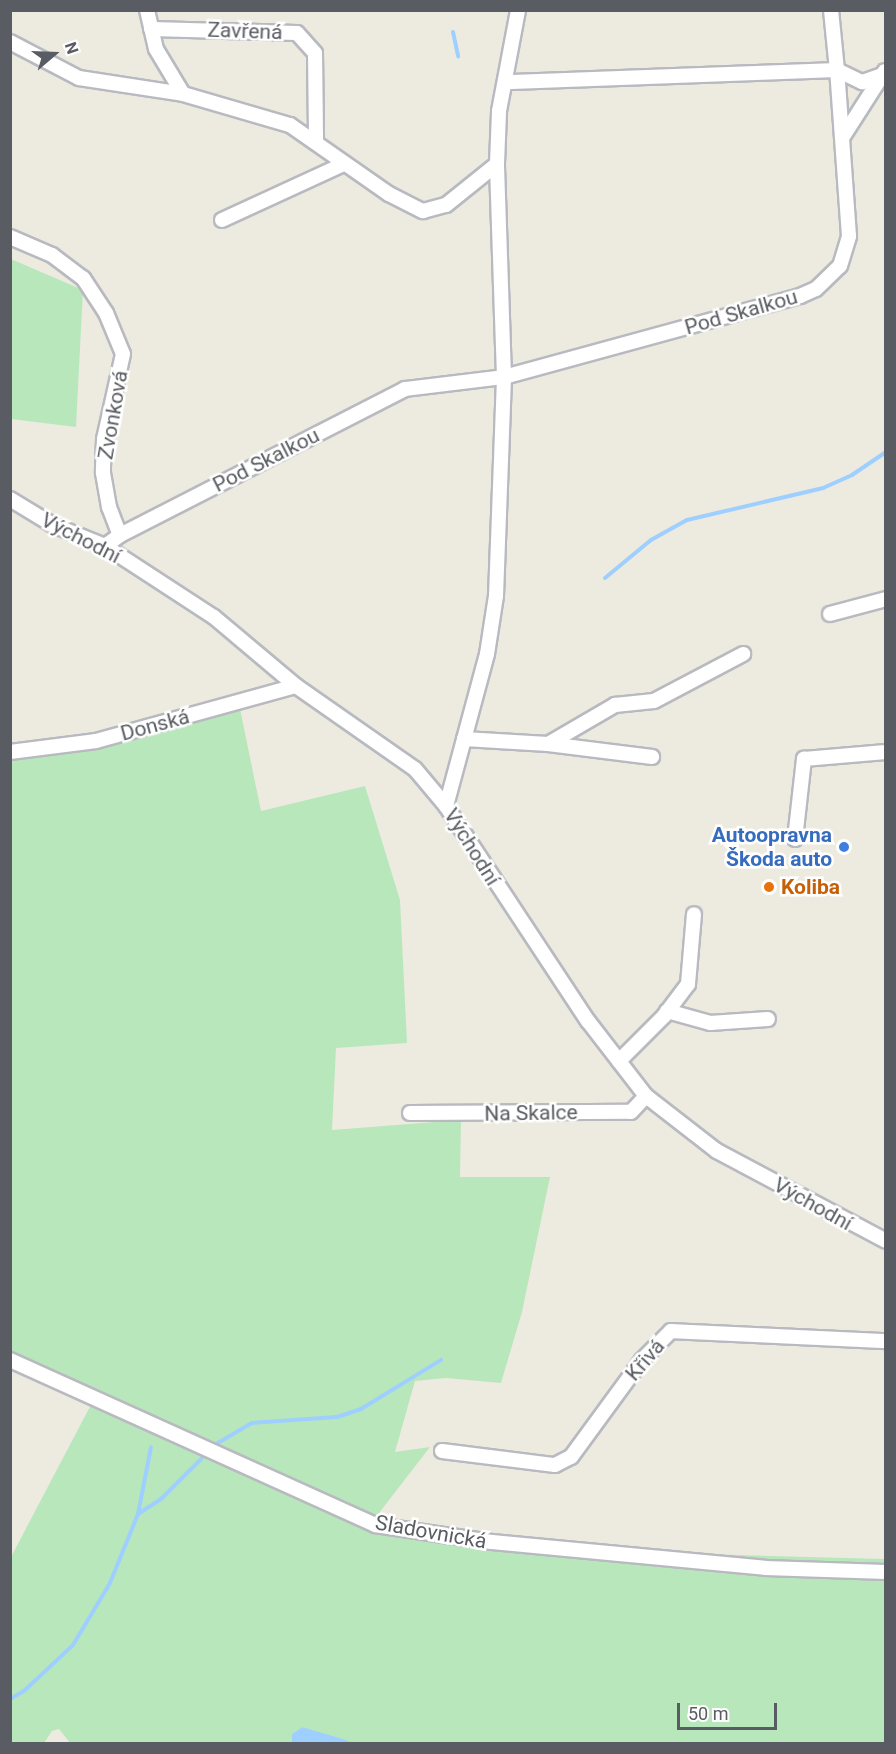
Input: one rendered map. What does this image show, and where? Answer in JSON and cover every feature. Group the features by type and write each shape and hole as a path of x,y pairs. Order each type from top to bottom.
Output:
{"street":[{"path":"147,10 156,49 183,94"},
{"path":"446,806 487,654 495,596 504,377 497,164 505,82 518,10"},
{"name":"Pod Skalkou","path":"105,546 120,535 405,389 504,377 816,290 840,266 849,236 844,135 831,10"},
{"name":"Zavřená","path":"151,29 297,33 315,53 316,140"},
{"path":"10,42 79,78 183,94 290,125 316,140 344,164 423,211 446,205 497,164"},
{"path":"505,82 837,70 862,82 884,72"},
{"path":"844,135 884,72"},
{"path":"222,220 344,164"},
{"name":"Zvonková","path":"10,237 52,255 83,278 106,313 123,354 104,439 103,473 109,507 120,535"},
{"name":"Východní","path":"10,499 53,525 105,546 214,617 296,686 415,769 446,806 562,983 646,1096 717,1151 885,1241"},
{"path":"830,614 885,599"},
{"path":"548,744 615,705 654,701 742,654"},
{"name":"Donská","path":"10,752 96,741 296,686"},
{"path":"464,739 548,744 652,757"},
{"path":"795,839 804,759 885,752"},
{"path":"619,1061 667,1011 688,984 694,914"},
{"path":"667,1011 710,1023 768,1019"},
{"name":"Na Skalce","path":"410,1113 630,1112 646,1096"},
{"name":"Křivá","path":"442,1451 555,1465 571,1457 642,1360 671,1331 885,1341"},
{"name":"Sladovnická","path":"10,1360 66,1388 375,1525 492,1542 753,1567 885,1572"}],"green space":[{"path":"11,259 83,290 76,427 11,419"},
{"path":"237,694 261,811 365,786 400,900 407,1043 336,1048 332,1130 461,1120 460,1177 550,1177 522,1312 501,1383 446,1378 415,1381 395,1452 430,1447 369,1526 516,1549 885,1559 885,1743 353,1744 302,1727 292,1734 292,1743 70,1743 59,1729 52,1731 44,1743 11,1744 11,1557 95,1397 11,1353 11,758 83,751 194,705"}],"water":[{"path":"302,1727 353,1743 292,1743 292,1734"}],"waterway":[{"path":"453,32 458,56"},
{"path":"605,578 651,540 687,520 823,488 852,475 886,452"},
{"path":"216,1444 252,1423 337,1417 361,1409 441,1360"},
{"path":"138,1514 151,1447"},
{"path":"10,1699 24,1691 73,1645 110,1583 138,1514 161,1499 202,1458"}],"place":[{"name":"Autoopravna Škoda auto","path":"844,847"},
{"name":"Koliba","path":"769,887"}]}
